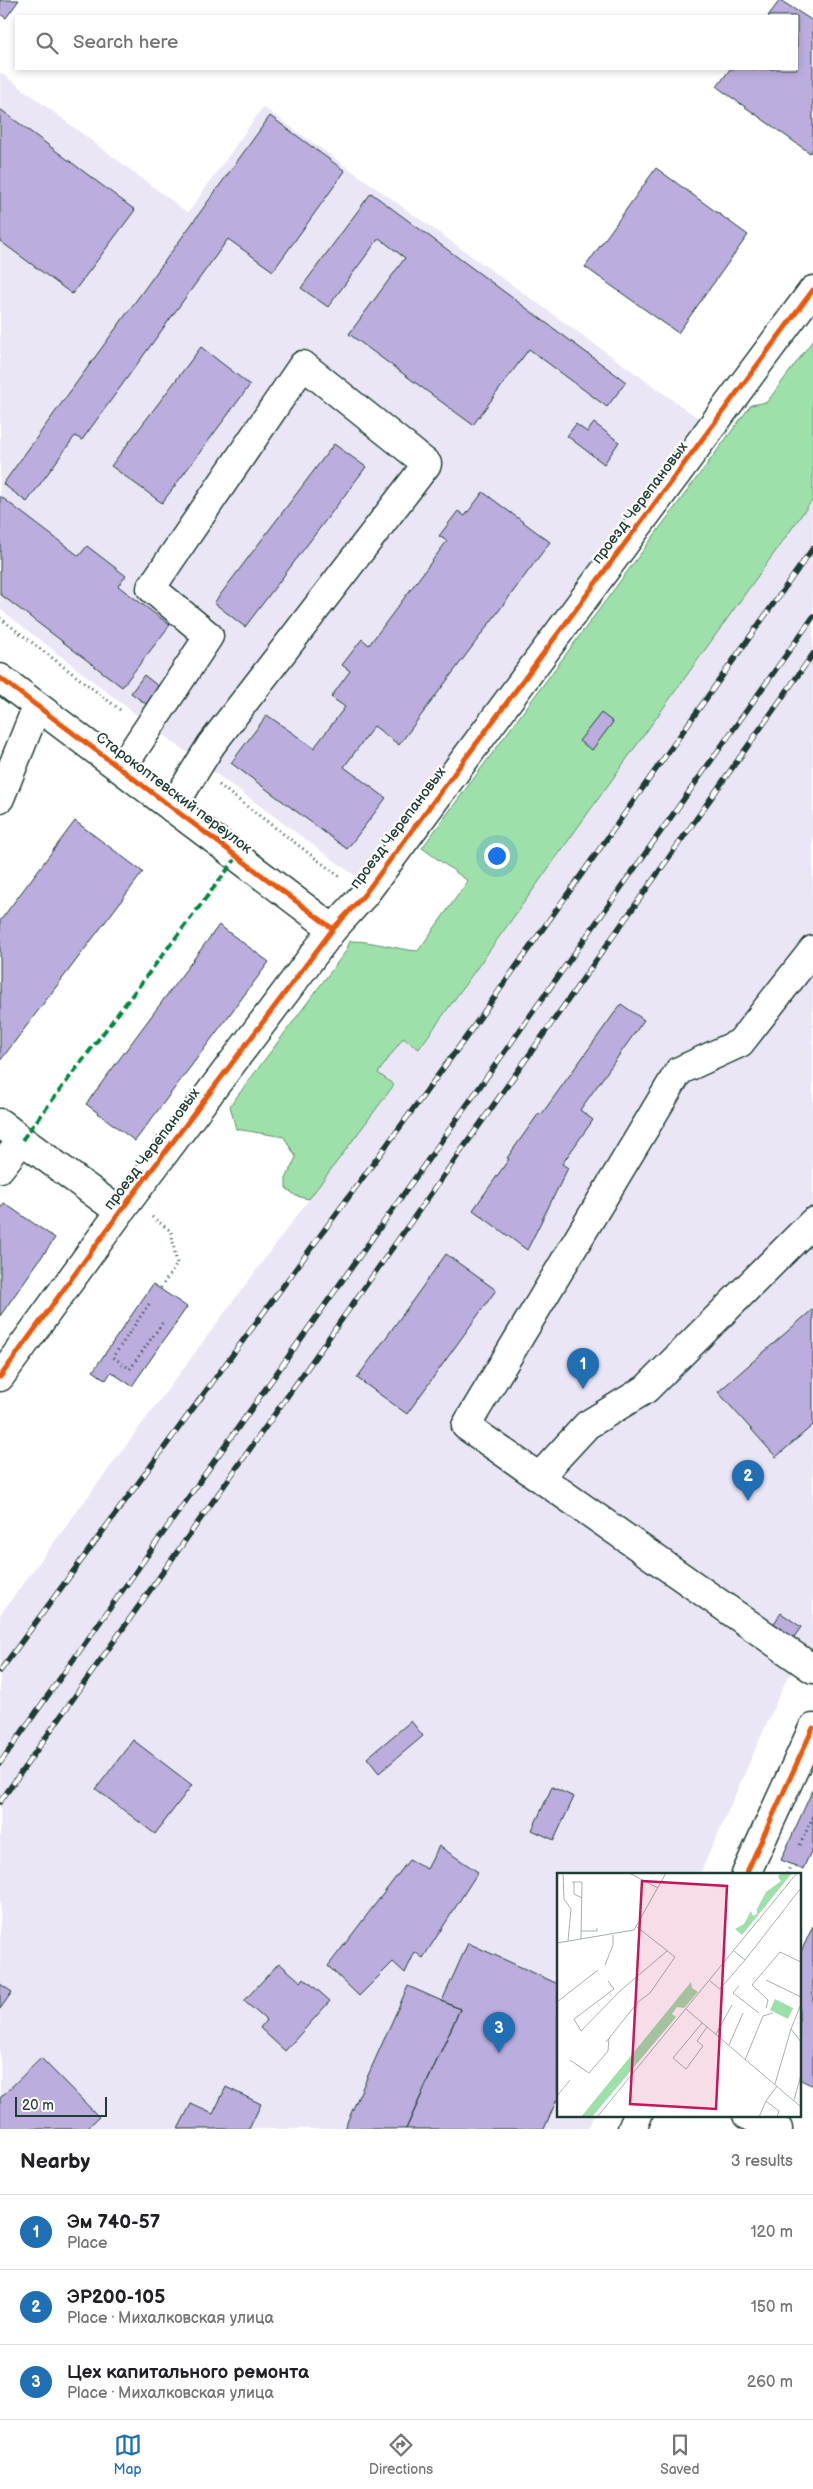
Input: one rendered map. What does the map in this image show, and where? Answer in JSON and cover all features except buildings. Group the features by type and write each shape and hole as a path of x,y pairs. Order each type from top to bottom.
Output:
{"street":[{"name":"проезд Черепановых","path":"0,1377 124,1206 333,929 364,895 813,290"},
{"path":"121,770 209,636 151,588 303,365 427,464 211,745 172,808"},
{"name":"Старокоптевский переулок","path":"0,678 333,929"},
{"path":"0,798 37,706"},
{"path":"813,950 740,1043 679,1070 466,1426 813,1669"},
{"path":"0,1123 22,1140 124,1206"},
{"path":"0,1168 22,1140"},
{"path":"539,1477 587,1425 646,1389 813,1222"},
{"path":"746,1873 813,1728"},
{"path":"632,2129 638,2116"},
{"path":"749,2116 778,2129"}],"path":[{"path":"124,1206 171,1231 178,1264 160,1288"},
{"path":"150,1304 113,1357 130,1369 163,1322"},
{"path":"800,1844 813,1817"},
{"path":"787,1873 791,1864"}],"shaded area":[{"path":"0,72 188,213 263,107 698,418 358,878 151,726 0,609"},
{"path":"813,499 813,1656 787,1678 700,1873 557,1873 557,2116 594,2116 588,2129 0,2129 0,1615 394,1085 378,1073 403,1037 420,1049"}],"green space":[{"path":"813,340 813,499 419,1049 403,1038 378,1073 394,1085 309,1199 296,1196 286,1188 286,1179 296,1157 284,1137 236,1129 230,1106 346,951 350,941 368,942 418,951 468,881 422,848 751,405 767,402"}],"railway":[{"path":"0,1671 464,1040 813,548"},
{"path":"0,1763 813,617"},
{"path":"0,1802 813,654"}],"marked path":[{"path":"22,1140 237,857"}],"cycle path":[{"path":"0,1377 120,1212 333,929 364,895 813,290"},
{"path":"0,678 333,929"},
{"path":"746,1873 813,1728"}],"place":[{"name":"Эм 740-57","path":"583,1389"},
{"name":"ЭР200-105","path":"748,1501"},
{"name":"Цех капитального ремонта","path":"499,2053"}]}
